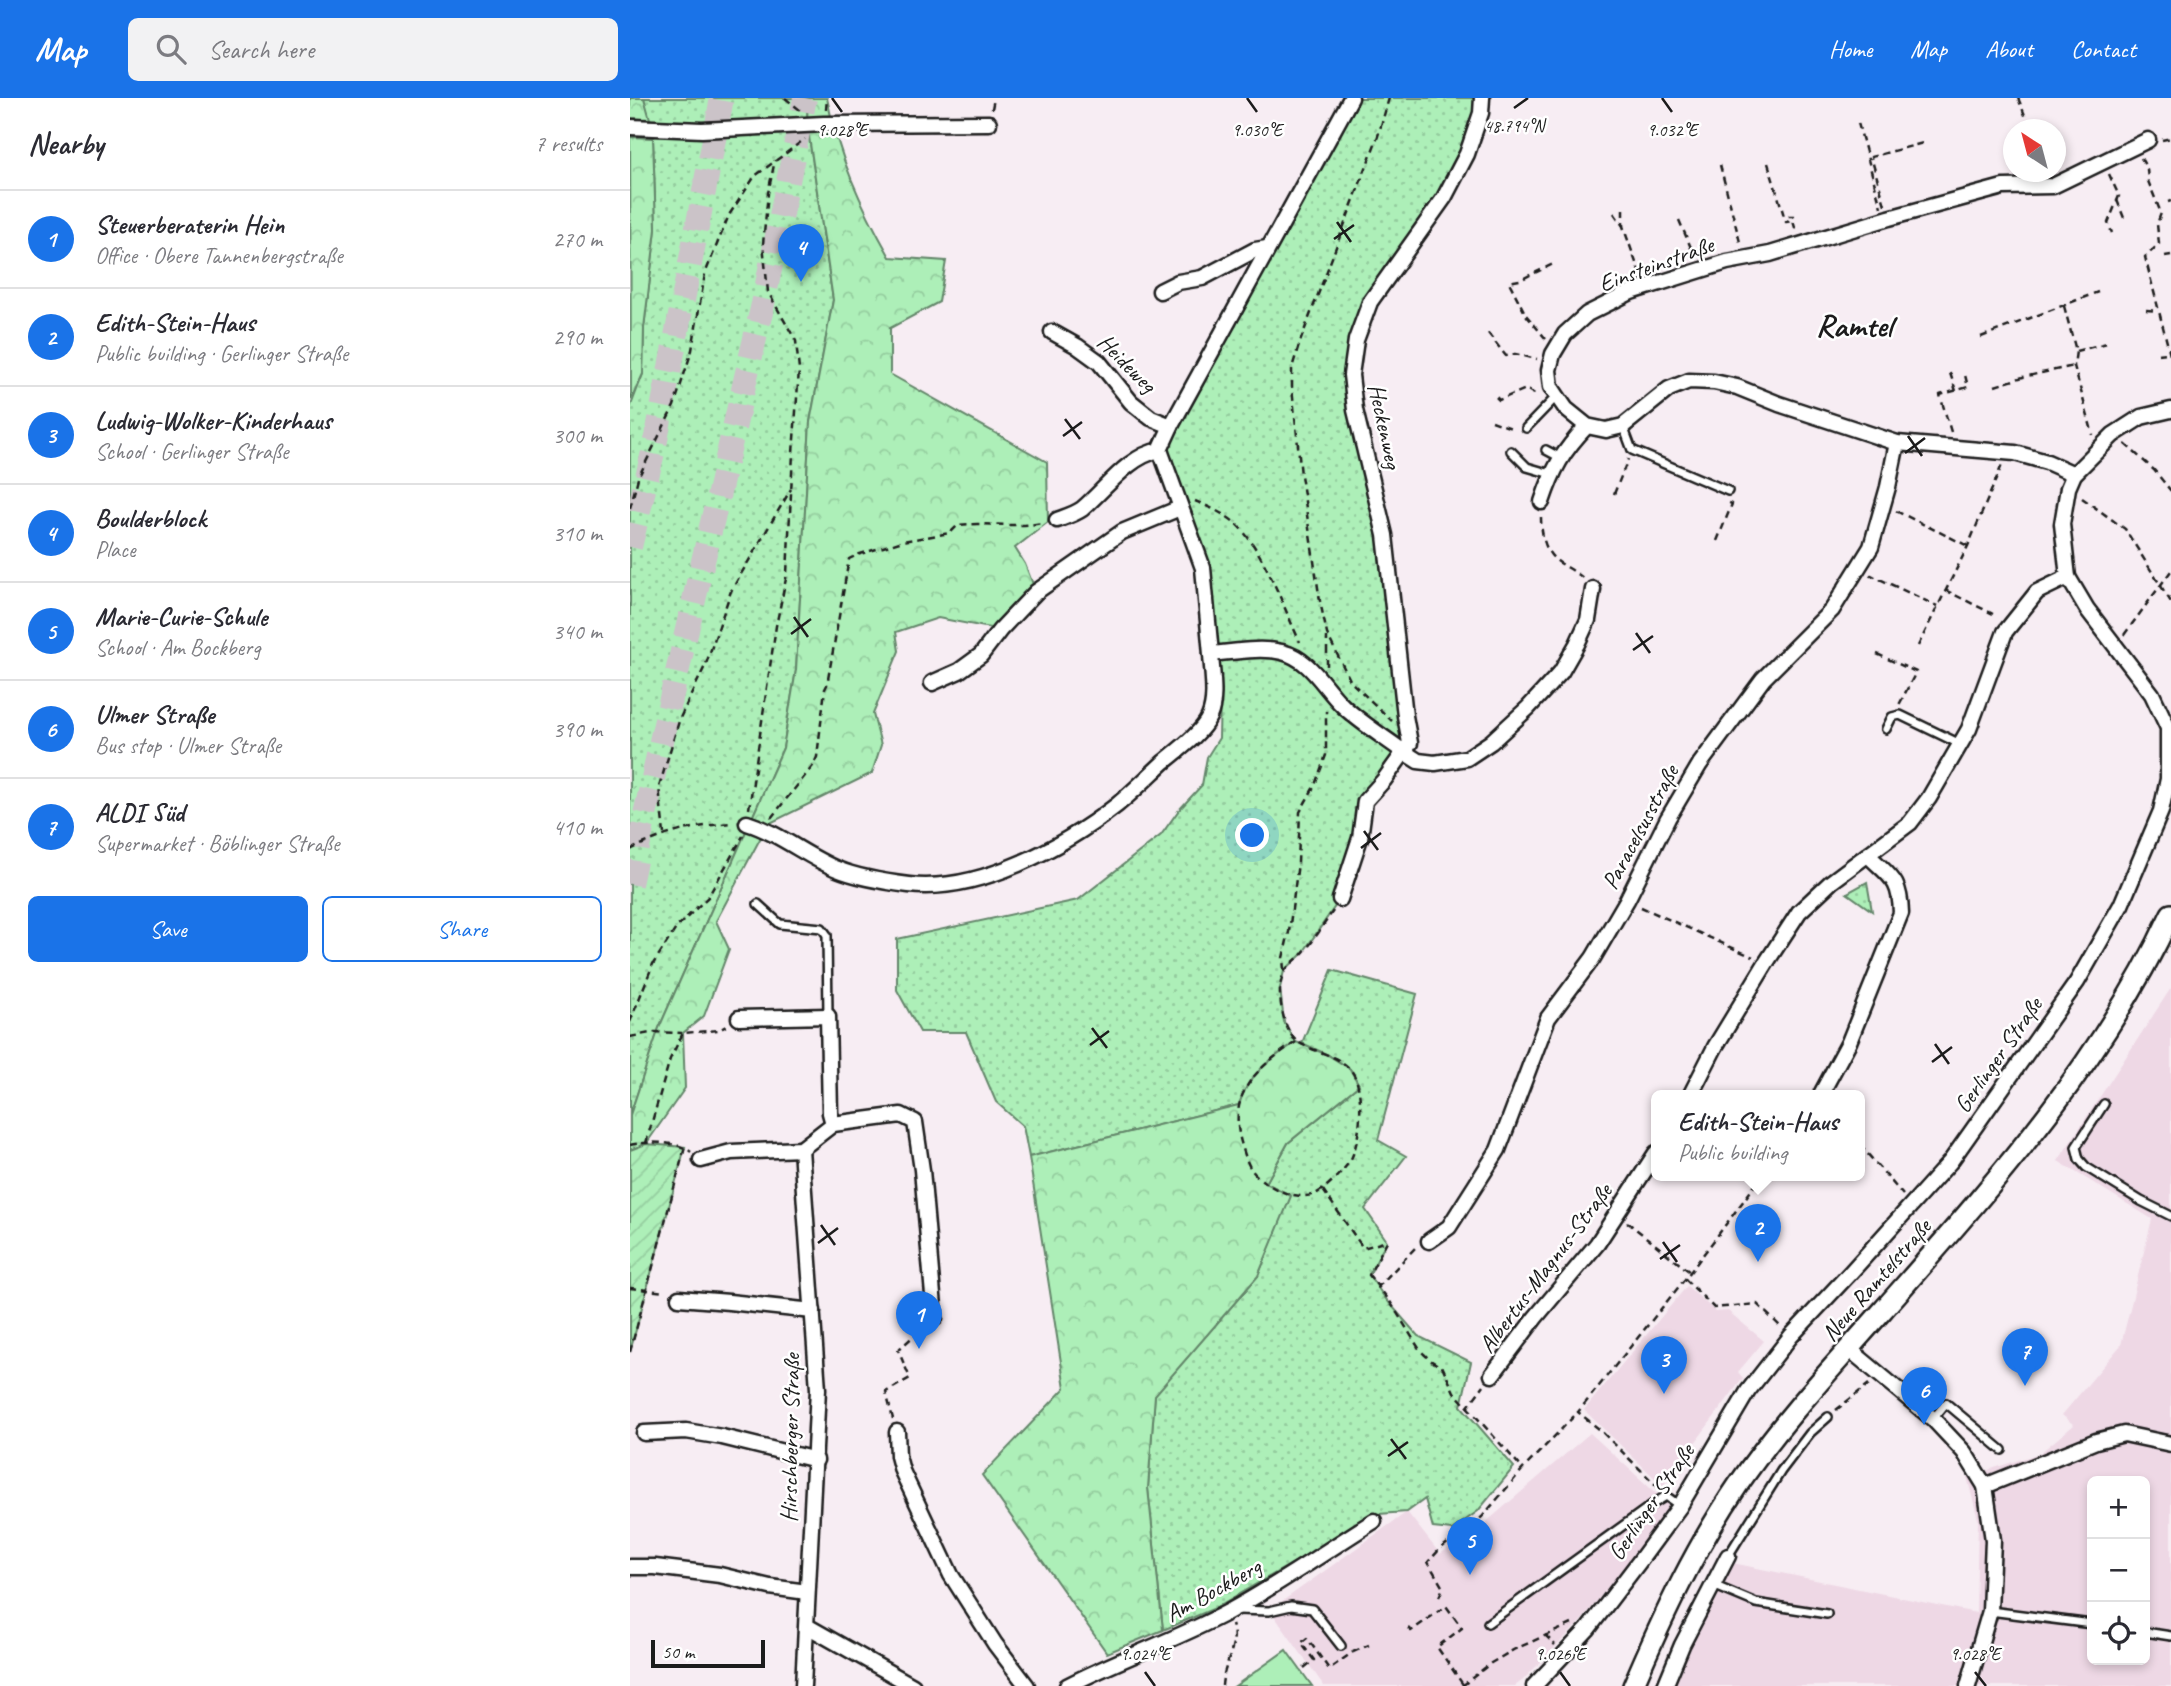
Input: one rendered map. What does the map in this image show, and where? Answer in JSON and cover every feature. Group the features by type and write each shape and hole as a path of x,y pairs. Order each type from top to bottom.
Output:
{"main road":[{"name":"Neue Ramtelstraße","path":"1633,1686 1681,1582 1707,1533 1739,1484 1777,1434 2042,1123 2131,993 2171,914"}],"street":[{"path":"754,825 837,869 878,880 912,886 991,876 1057,845 1116,805 1191,738 1208,719 1213,702 1203,568 1160,450 1267,247 1351,98"},
{"name":"Heckenweg","path":"1340,899 1360,838 1365,801 1384,780 1410,743 1385,535 1355,410 1351,375 1356,340 1370,302 1444,198 1467,154 1481,113 1482,98"},
{"path":"630,127 702,130 818,125 989,123"},
{"path":"2104,161 2148,140"},
{"name":"Einsteinstraße","path":"1549,370 1555,350 1565,334 1587,314 1631,292 1700,270 1770,254 2003,187 2053,186 2104,161"},
{"path":"1160,291 1178,282 1202,278 1255,250 1267,247"},
{"name":"Heideweg","path":"1052,332 1099,362 1131,402 1151,418 1171,426"},
{"path":"1549,370 1553,399 1587,426 1606,429 1623,426 1668,389 1689,381 1714,382 1737,387 1779,404 1897,443 2007,453 2047,462 2074,474"},
{"name":"Gerlinger Straße","path":"1534,1686 1588,1629 1680,1506 1748,1391 1791,1336 1950,1162 2077,982 2121,905 2161,811 2168,779 2168,728 2152,694 2087,608 2068,577 2063,524 2068,488 2074,474 2113,435 2141,416 2171,410"},
{"path":"1542,502 1551,474 1567,446 1587,426"},
{"name":"Paracelsusstraße","path":"1429,1241 1449,1227 1497,1150 1548,1018 1592,958 1627,900 1668,818 1700,764 1763,679 1832,610 1871,547 1897,443"},
{"path":"1057,520 1079,511 1138,458 1160,450"},
{"path":"932,684 981,655 1035,592 1122,532 1179,505"},
{"path":"1693,1090 1715,1047 1799,912 1831,882 1910,823 1929,798 1969,729 2006,632 2037,593 2068,577"},
{"path":"1211,654 1263,650 1283,652 1314,672 1342,705 1418,761 1435,763 1467,758 1491,742 1528,708 1561,672 1588,620 1593,589"},
{"path":"1823,1090 1849,1042 1900,913 1900,891 1894,880 1868,855"},
{"path":"739,1018 828,1016 830,1113 833,1124"},
{"path":"701,1160 731,1152 801,1149 833,1124 901,1115 915,1122 935,1318"},
{"name":"Hirschberger Straße","path":"801,1149 818,1389 803,1686"},
{"name":"Albertus-Magnus-Straße","path":"1492,1375 1597,1244 1651,1162"},
{"path":"679,1298 813,1311"},
{"path":"1849,1349 1933,1419 1964,1452 1985,1486 1993,1540 1990,1611 1968,1686"},
{"path":"644,1433 686,1431 816,1460"},
{"path":"897,1432 902,1471 951,1575 995,1644 1027,1686"},
{"path":"1985,1486 2096,1441 2124,1434 2171,1444"},
{"name":"Am Bockberg","path":"1067,1686 1230,1610 1374,1521"},
{"path":"1665,1686 1682,1645 1728,1556"},
{"path":"630,1567 655,1567 720,1575 770,1587 807,1592"},
{"path":"807,1626 913,1686"}],"lane":[{"path":"1526,428 1553,399"},
{"path":"1623,426 1632,450 1728,491"},
{"path":"1546,450 1561,458"},
{"path":"1511,452 1527,467 1551,474"},
{"path":"1886,729 1892,717 1900,716 1961,744"},
{"path":"758,904 780,924 822,928 827,935 828,1016"},
{"path":"2104,1104 2076,1147 2079,1159 2086,1167 2171,1216"},
{"path":"1933,1419 1946,1403 2002,1450"},
{"path":"1728,1556 1781,1471 1810,1433 1828,1417"},
{"path":"1488,1623 1666,1496 1680,1506"},
{"path":"1713,1585 1756,1604 1827,1614"},
{"path":"1230,1610 1269,1611 1291,1606 1312,1609 1342,1646"},
{"path":"1990,1611 2087,1623"},
{"path":"2150,1633 2171,1636"}],"path":[{"path":"1297,1042 1272,1058 1257,1072 1242,1091 1238,1109 1238,1134 1249,1169 1266,1183 1291,1196 1312,1195 1323,1190 1350,1161 1359,1124 1359,1085 1350,1069 1328,1055 1297,1042 1284,1022 1280,988 1298,863 1300,812 1315,785 1326,755 1327,634 1301,475 1292,368 1378,136 1389,98"},
{"path":"2018,98 2027,119"},
{"path":"1858,123 1887,219"},
{"path":"630,508 638,478 674,406 692,350 705,274 729,215 755,176 802,143 818,125"},
{"path":"1887,219 1871,157 1923,143"},
{"path":"2134,146 2147,169 2148,181 2161,213 2157,224 2159,244 2145,257 2171,358"},
{"path":"754,825 776,626 787,574 799,370 796,341 768,292 763,244 768,193 775,160"},
{"path":"2104,161 2119,196 2108,223 2112,233"},
{"path":"1768,163 1784,216 1794,216 1786,222 1793,221"},
{"path":"1720,165 1744,259"},
{"path":"2117,200 2124,218"},
{"path":"1623,209 1623,226"},
{"path":"1614,213 1623,226 1645,287"},
{"path":"1679,220 1700,270"},
{"path":"2165,256 2171,255"},
{"path":"1555,263 1520,280 1509,282 1526,315 1555,350"},
{"path":"1981,337 2098,292"},
{"path":"2064,306 2076,351 2074,366 2094,438 2102,446"},
{"path":"2146,310 2158,312"},
{"path":"1488,333 1506,356 1515,354 1537,359 1539,370 1549,370"},
{"path":"2076,351 2107,343"},
{"path":"2158,354 2169,353"},
{"path":"1995,386 2074,366"},
{"path":"1950,373 1956,391"},
{"path":"1956,448 1940,395 1968,387 1965,375"},
{"path":"1496,397 1499,400 1525,389 1553,399"},
{"path":"2113,435 2143,458 2171,491"},
{"path":"1614,494 1632,450"},
{"path":"1918,646 1968,546 2007,453"},
{"path":"664,834 659,787 680,718 706,664 731,591 792,488"},
{"path":"2068,488 2125,529 2171,602"},
{"path":"1179,505 1191,500 1233,522 1264,564 1303,648"},
{"path":"1542,502 1541,526 1548,551 1593,589"},
{"path":"1717,541 1732,504"},
{"path":"1883,505 1968,546"},
{"path":"630,1022 653,964 677,928 708,897 754,825 813,766 817,757 825,689 849,559 903,541 950,534 958,525 980,523 1027,526 1057,520"},
{"path":"2115,646 2171,571"},
{"path":"1853,577 1866,585 1871,575 1938,606"},
{"path":"1945,590 1993,614"},
{"path":"1327,634 1351,682 1400,729 1408,732"},
{"path":"1877,654 1916,672 1898,707 1900,716"},
{"path":"630,850 664,834 705,825 754,825"},
{"path":"1284,970 1302,954 1340,899"},
{"path":"1627,900 1766,962"},
{"path":"630,1037 655,1032 719,1030 739,1018"},
{"path":"646,1143 670,1059 683,1033"},
{"path":"630,1145 646,1143 685,1147 701,1160"},
{"path":"630,1352 685,1147"},
{"path":"1865,1151 1912,1206"},
{"path":"1438,1597 1443,1588 1428,1562 1441,1548 1482,1517 1523,1469 1578,1412 1685,1279 1758,1181"},
{"path":"1323,1190 1363,1248 1387,1241 1369,1275 1420,1350 1443,1368 1454,1392 1523,1469"},
{"path":"1617,1215 1690,1272"},
{"path":"1377,1288 1415,1247 1429,1241"},
{"path":"1685,1279 1714,1308 1757,1304 1791,1336"},
{"path":"630,1288 671,1292 679,1298"},
{"path":"897,1432 886,1392 910,1378 898,1350 935,1318"},
{"path":"1467,1408 1492,1375"},
{"path":"1828,1417 1864,1387 1881,1377"},
{"path":"1578,1412 1600,1429 1666,1496"},
{"path":"1408,1628 1411,1631 1446,1606 1462,1628 1437,1647 1463,1685 1491,1663 1545,1635 1573,1624 1588,1629"},
{"path":"1222,1686 1226,1663 1236,1634 1230,1610"},
{"path":"1304,1668 1314,1660 1301,1643 1307,1639 1329,1669 1353,1652 1369,1645"}],"shaded area":[{"path":"2171,988 2171,1686 1656,1686 1674,1644 1718,1560 1976,1613 1978,1519 1967,1477 2040,1453 2074,1425 2062,1415 2121,1345 2152,1219 2058,1161"},
{"path":"1687,1286 1716,1312 1728,1311 1764,1341 1738,1372 1743,1378 1663,1486 1584,1410"},
{"path":"1590,1433 1672,1508 1581,1621 1523,1680 1515,1686 1324,1686 1270,1610 1407,1512 1440,1554 1484,1524"}],"green space":[{"path":"630,98 644,98 650,119 630,118"},
{"path":"644,98 808,98 807,123 833,300 810,422 796,670 783,748 659,1028 630,1115 630,408 643,374 644,328 656,229 653,138"},
{"path":"808,98 827,98 837,140 852,180 890,257 946,261 939,302 890,328 890,374 1047,462 1048,522 1015,548 1025,564 1036,592 1000,630 938,618 896,632 899,651 873,714 881,745 872,773 768,824 716,921 729,949 704,1016 683,1033 685,1088 646,1144 630,1150 630,1115 659,1028 783,748 796,670 810,422 833,300 807,123"},
{"path":"1351,98 1480,98 1467,154 1370,302 1351,375 1366,455 1410,743 1365,801 1340,899 1302,954 1284,971 1280,988 1284,1022 1296,1042 1254,1077 1239,1105 1029,1157 1023,1126 996,1102 966,1032 920,1032 897,990 897,939 1078,900 1161,835 1202,785 1207,757 1219,738 1220,696 1200,564 1160,450"},
{"path":"630,137 653,138 656,229 644,328 643,374 631,400"},
{"path":"1867,882 1872,911 1847,893"},
{"path":"1332,970 1417,994 1378,1140 1406,1156 1365,1209 1387,1241 1369,1275 1418,1336 1471,1362 1461,1406 1514,1467 1478,1511 1452,1530 1433,1528 1425,1499 1407,1512 1378,1514 1213,1609 1163,1630 1148,1488 1155,1394 1258,1276 1290,1195 1266,1183 1288,1143 1359,1085 1350,1069 1302,1043"},
{"path":"1296,1042 1328,1055 1350,1069 1359,1085 1288,1143 1266,1183 1291,1196 1258,1276 1155,1395 1148,1488 1163,1630 1107,1653 982,1475 1065,1388 1029,1157 1239,1105 1254,1076 1269,1061"},
{"path":"646,1144 685,1147 630,1352 630,1150"},
{"path":"1286,1650 1312,1686 1235,1686"}],"tunnel":[{"path":"630,547 656,440 722,98"},
{"path":"630,884 763,304 805,98"}],"place":[{"name":"Boulderblock","path":"801,282"},
{"name":"Edith-Stein-Haus","path":"1758,1262"},
{"name":"Steuerberaterin Hein","path":"919,1349"},
{"name":"ALDI Süd","path":"2025,1386"},
{"name":"Ludwig-Wolker-Kinderhaus","path":"1664,1394"},
{"name":"Ulmer Straße","path":"1924,1425"},
{"name":"Marie-Curie-Schule","path":"1470,1575"}],"district":[{"name":"Ramtel","path":"1854,325"}]}
